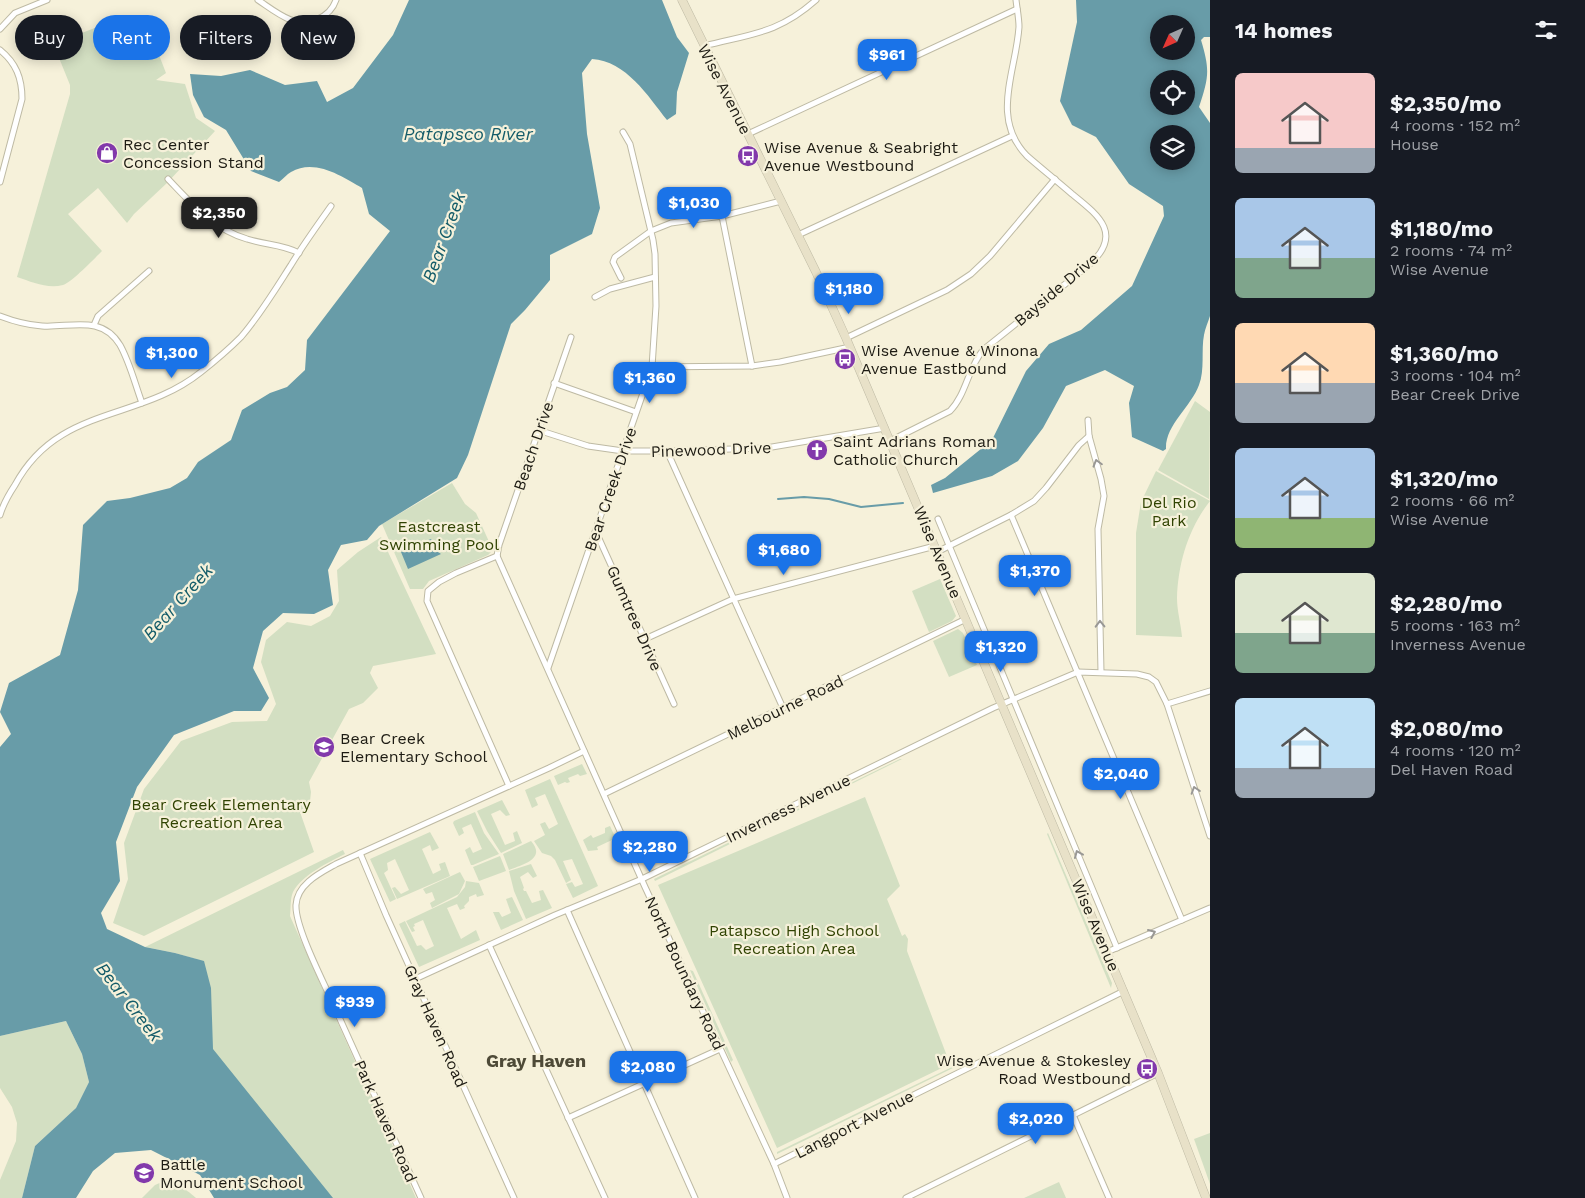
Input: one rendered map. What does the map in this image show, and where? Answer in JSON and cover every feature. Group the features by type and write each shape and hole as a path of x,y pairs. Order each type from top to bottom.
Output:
{"main road":[{"name":"Wise Avenue","path":"682,0 798,235 850,347 1124,991 1206,1198"}],"street":[{"path":"0,29 6,20 15,13 47,0"},
{"path":"258,0 284,17 304,23 317,20 327,14 336,0"},
{"path":"704,46 774,28 798,14 816,0"},
{"name":"Bayside Drive","path":"890,441 950,411 959,400 975,362 983,350 1089,265 1101,253 1105,240 1105,231 1101,220 1095,213 1021,150 1012,136 1007,111 1019,26 1016,0"},
{"path":"748,134 1017,9"},
{"path":"0,50 16,68 22,85 22,99 0,182"},
{"name":"Bear Creek Drive","path":"548,668 652,367 654,353 655,254 630,144 623,132"},
{"path":"798,235 1012,136"},
{"path":"168,179 203,215 225,230 249,240 288,247 299,253"},
{"path":"846,338 947,290 964,279 984,262 1055,179"},
{"path":"621,278 614,262 615,257 651,231 679,221 722,216 781,201"},
{"path":"0,515 19,476 45,446 78,426 162,396 191,379 240,337 273,294 331,206"},
{"path":"722,216 752,366"},
{"path":"94,325 98,316 149,271"},
{"path":"595,297 610,289 655,277"},
{"path":"0,316 40,326 77,323 94,325 109,333 120,346 142,403"},
{"name":"Beach Drive","path":"497,556 571,337"},
{"path":"652,367 752,366 850,347"},
{"path":"554,384 636,412"},
{"path":"1088,420 1089,436 1104,496 1098,530 1101,672"},
{"name":"Pinewood Drive","path":"538,430 588,446 623,451 667,451 766,448 885,428"},
{"path":"645,639 733,599 909,554 949,546 1030,504 1042,493 1079,445 1089,436"},
{"path":"667,451 783,708"},
{"path":"1011,515 1182,920"},
{"name":"Wise Avenue","path":"938,519 1118,948"},
{"name":"Gumtree Drive","path":"596,532 674,704"},
{"path":"497,556 439,582 428,591 427,601 508,786"},
{"name":"North Boundary Road","path":"497,556 642,879 774,1164 787,1198"},
{"name":"Melbourne Road","path":"604,794 966,619"},
{"path":"1078,672 1137,674 1149,677 1159,686 1167,704 1210,836"},
{"name":"Inverness Avenue","path":"415,980 567,910 642,879 1002,704 1078,672"},
{"path":"1167,704 1210,691"},
{"path":"360,853 584,751"},
{"name":"Park Haven Road","path":"360,853 336,864 305,884 297,897 296,915 315,963 421,1198"},
{"name":"Gray Haven Road","path":"360,853 415,980 514,1198"},
{"path":"1107,952 1210,908"},
{"path":"567,910 695,1198"},
{"path":"489,945 604,1198"},
{"name":"Langport Avenue","path":"774,1164 1124,991"},
{"path":"568,1118 720,1050"},
{"path":"906,1198 1158,1073"},
{"path":"1073,1116 1109,1198"}],"green space":[{"path":"93,29 93,60 161,60 166,73 156,80 185,84 196,118 215,131 127,223 98,188 68,214 102,251 67,283 51,286 17,277 70,94 70,85 60,60 83,60 83,33"},
{"path":"1195,401 1210,412 1209,499 1158,470"},
{"name":"Del Rio Park","path":"1156,471 1210,501 1190,535 1179,572 1177,598 1182,637 1136,635 1136,533 1141,502"},
{"name":"Eastcreast Swimming Pool","path":"452,483 465,504 476,513 491,546 491,552 429,581 423,589 410,589 382,524"},
{"name":"Bear Creek Elementary Recreation Area","path":"381,537 436,654 373,666 370,673 378,688 363,703 349,709 309,782 311,792 309,811 300,812 314,852 144,936 113,923 128,879 124,843 144,789 181,741 232,722 267,721 276,704 261,662 266,640 287,622 311,626 330,616 339,601 337,570 358,552"},
{"path":"940,579 956,616 952,621 929,632 912,591"},
{"path":"958,629 963,633 977,665 949,677 933,641"},
{"path":"902,759 655,881 654,879"},
{"path":"582,764 587,774 580,776 578,774 568,778 570,782 558,785 554,776"},
{"path":"550,779 598,886 573,898 566,884 572,882 575,887 583,884 572,859 563,861 571,880 566,883 555,860 551,856 542,853 534,841 545,835 540,824 545,822 549,829 558,824 545,794 535,798 538,805 532,808 525,790"},
{"name":"Patapsco High School Recreation Area","path":"865,797 900,886 887,899 902,936 905,934 908,939 907,951 950,1064 777,1148 658,885"},
{"path":"502,800 510,815 506,816 500,810 491,814 505,845 515,841 513,833 517,831 522,843 501,853 477,811"},
{"path":"475,812 484,833 499,854 471,865 465,850 470,847 473,853 482,849 471,824 462,828 464,833 459,836 453,823"},
{"path":"610,826 617,841 613,843 612,840 597,847 598,850 588,851 583,840 591,835 593,838 605,833 605,828"},
{"path":"430,832 439,848 432,851 430,845 422,849 433,874 441,870 439,864 445,862 450,876 397,899 392,888 395,887 401,894 409,890 395,859 387,863 388,870 384,873 396,899 390,902 370,859"},
{"path":"1047,834 1112,983 1111,988"},
{"path":"531,841 536,852 534,857 526,863 509,870 503,854"},
{"path":"343,850 345,854 316,870 297,886 292,895 290,916 416,1198 319,1198 204,1040 196,959 145,947"},
{"path":"500,856 506,871 479,881 473,867"},
{"path":"531,864 537,876 533,878 528,872 520,877 523,889 532,903 541,900 539,891 543,890 552,908 526,919 514,891 509,871"},
{"path":"460,872 465,881 459,894 432,908 430,903 435,900 432,892 426,894 423,889"},
{"path":"466,881 479,883 484,895 477,897 476,894 469,897 469,901 464,906 465,908 460,910 457,904 447,908 461,939 476,930 480,940 419,967 399,924 405,921 417,946 421,945 426,950 434,946 423,920 414,924 415,931 412,932 406,921 457,897 465,887"},
{"path":"512,897 523,920 501,930 493,912 499,912 502,917 511,913 506,899"},
{"path":"690,970 693,971 733,1060 731,1062"},
{"path":"66,1021 82,1054 89,1082 76,1108 35,1146 22,1198 0,1198 0,1180 16,1141 17,1123 12,1107 0,1088 0,1036"},
{"path":"954,1066 953,1068 777,1154 777,1152"},
{"path":"1210,1133 1210,1184 1194,1139"},
{"path":"162,1182 180,1187 196,1198 142,1198 155,1185"},
{"path":"1059,1182 1066,1198 1024,1198"}],"water":[{"name":"Patapsco River","path":"409,0 662,0 677,37 689,53 677,92 676,114 667,120 644,91 626,73 604,61 592,59 582,73 587,134 600,208 592,234 550,255 550,280 511,324 468,455 457,478 379,526 367,540 341,545 328,570 333,605 314,614 283,613 263,631 253,668 269,698 261,711 234,711 174,735 137,787 116,842 120,881 101,913 107,929 145,947 204,961 211,988 213,1049 333,1198 214,1198 200,1175 151,1150 115,1153 93,1171 76,1198 22,1198 35,1146 76,1108 89,1082 82,1054 66,1021 0,1036 0,747 11,734 0,712 9,683 60,655 78,590 83,525 107,501 130,498 170,488 187,478 198,462 231,440 242,410 270,393 287,387 305,370 307,340 390,231 369,214 362,188 338,174 319,168 300,168 279,182 251,171 226,130 204,117 193,95 190,74 221,76 250,70 285,85 317,81 327,102 353,88 393,35"},
{"path":"1076,0 1210,0 1210,37 1204,37 1201,40 1206,59 1207,74 1199,107 1210,123 1210,316 1204,335 1201,379 1195,393 1174,424 1167,440 1166,449 1163,451 1132,437 1129,403 1134,386 1105,370 1066,386 1043,428 1018,461 992,476 933,493 931,485 945,478 992,440 1026,371 1049,344 1081,330 1132,286 1164,216 1163,206 1129,184 1096,137 1072,125 1060,101 1077,22"},
{"path":"431,539 437,551 441,554 408,569 401,552"}],"waterway":[{"path":"778,499 804,497 829,499 861,507 903,503"}],"place":[{"name":"Rec Center Concession Stand","path":"107,153"},
{"name":"Wise Avenue & Seabright Avenue Westbound","path":"748,156"},
{"name":"Wise Avenue & Winona Avenue Eastbound","path":"845,359"},
{"name":"Saint Adrians Roman Catholic Church","path":"817,450"},
{"name":"Bear Creek Elementary School","path":"324,747"},
{"name":"Wise Avenue & Stokesley Road Westbound","path":"1147,1069"},
{"name":"Battle Monument School","path":"144,1173"}],"district":[{"name":"Gray Haven","path":"536,1061"}],"water label":[{"name":"Bear Creek","path":"444,237"},
{"name":"Bear Creek","path":"178,602"},
{"name":"Bear Creek","path":"129,1002"}]}
